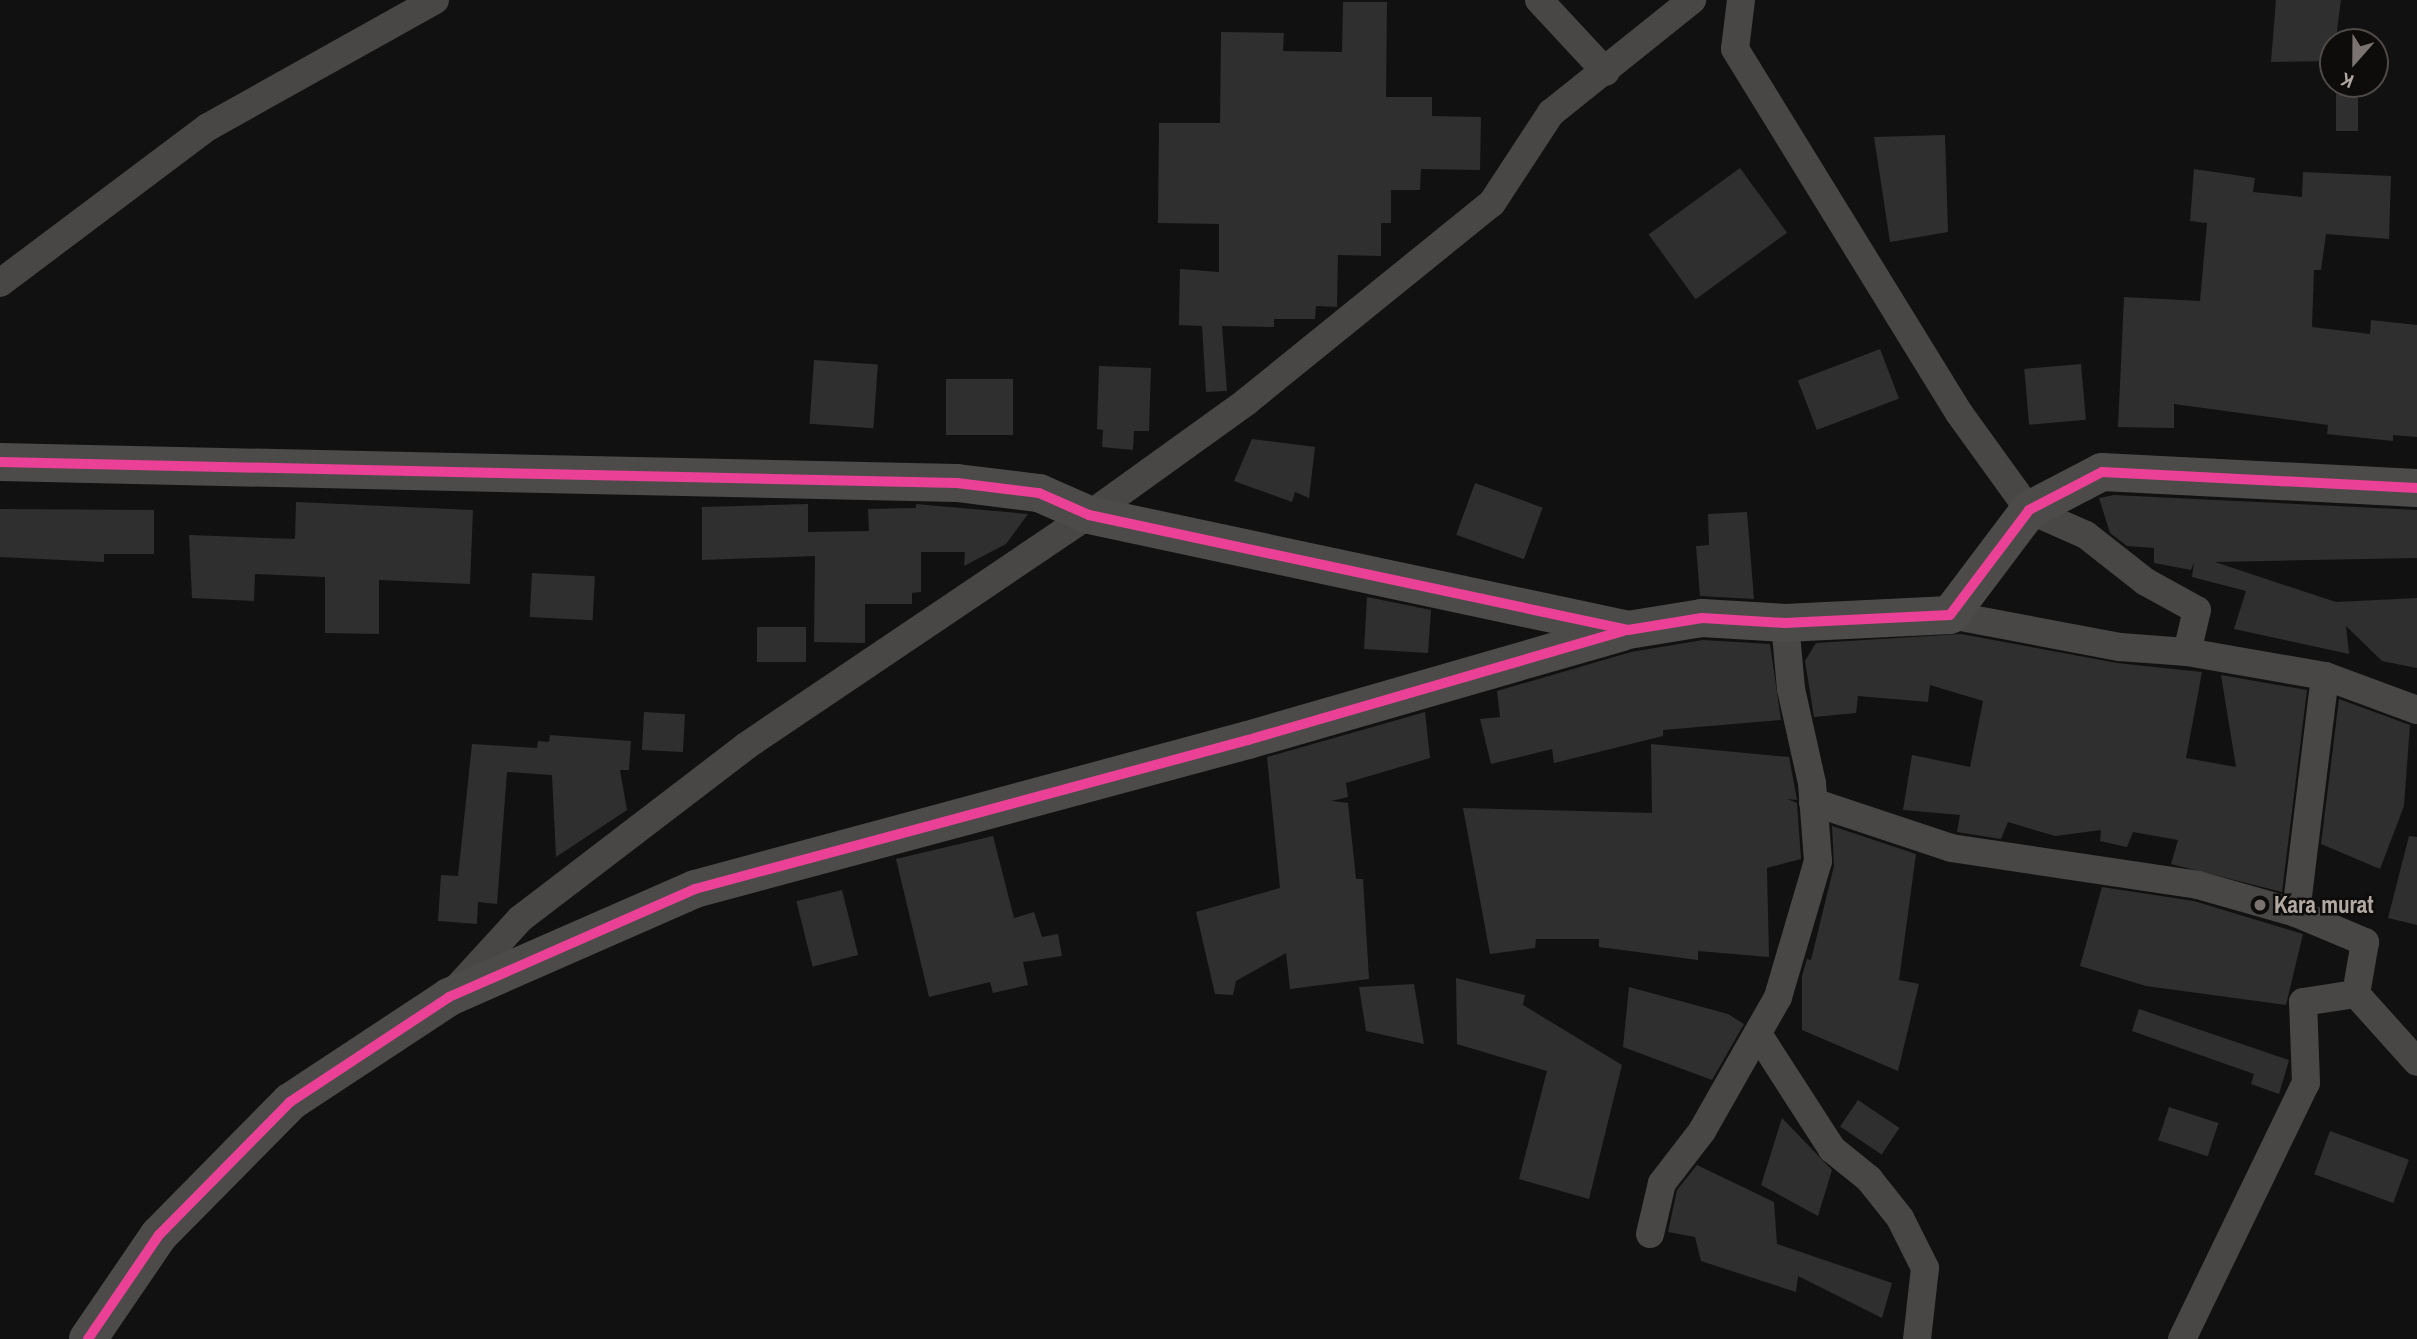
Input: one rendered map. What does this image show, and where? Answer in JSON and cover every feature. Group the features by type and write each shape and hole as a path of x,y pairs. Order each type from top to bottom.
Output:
{"street":[{"path":"0,283 208,127 435,0"},
{"path":"1539,0 1606,72"},
{"path":"449,998 520,919 746,746 1089,515 1246,402 1492,203 1551,113 1606,72 1692,0"},
{"path":"1741,0 1735,49 1959,413 2029,510 2087,535 2146,582 2197,610 2187,652"},
{"path":"0,463 957,483 1039,493 1089,515 1628,630"},
{"path":"1950,615 2029,510 2102,472 2417,488"},
{"path":"88,1339 159,1235 290,1102 449,998 695,889 1248,740 1628,630 1702,618 1784,623 1950,615 2120,646 2187,652 2325,676 2417,710"},
{"path":"1650,1234 1662,1183 1702,1132 1778,997 1818,861 1813,802 1791,689 1784,623"},
{"path":"2296,913 2325,676"},
{"path":"1813,802 1951,848 2198,885 2296,913 2364,942 2356,994"},
{"path":"2356,994 2417,1062"},
{"path":"2182,1339 2305,1083 2303,1002 2356,994"},
{"path":"1758,1034 1832,1149 1869,1179 1900,1218 1924,1268 1917,1339"}],"building":[{"path":"2276,0 2341,0 2337,28 2319,28 2319,61 2271,62"},
{"path":"1343,2 1387,2 1386,97 1432,97 1432,116 1481,117 1480,170 1421,169 1420,190 1391,190 1391,223 1381,223 1381,256 1338,255 1337,307 1316,306 1315,319 1274,319 1274,327 1222,326 1227,391 1206,392 1202,326 1179,325 1180,269 1219,272 1219,224 1158,223 1159,123 1220,123 1221,32 1284,33 1283,51 1342,52"},
{"path":"2336,98 2358,98 2358,131 2336,131"},
{"path":"1945,135 1948,232 1890,242 1874,137"},
{"path":"1740,168 1787,233 1696,299 1649,234"},
{"path":"2194,169 2255,178 2253,192 2302,197 2303,172 2391,176 2389,239 2326,234 2321,270 2314,270 2312,327 2370,334 2371,320 2417,325 2417,437 2393,435 2393,441 2327,434 2328,425 2174,404 2174,428 2118,427 2124,297 2200,301 2207,223 2190,221"},
{"path":"1880,349 1899,398 1817,430 1798,381"},
{"path":"814,360 878,364 873,428 810,424"},
{"path":"2081,364 2086,420 2029,425 2024,369"},
{"path":"1099,366 1151,368 1149,431 1134,431 1133,450 1102,447 1103,430 1097,429"},
{"path":"946,379 1013,379 1013,435 946,435"},
{"path":"1252,439 1315,447 1309,498 1295,492 1292,502 1234,481"},
{"path":"1475,483 1543,508 1524,559 1456,535"},
{"path":"2114,495 2417,510 2417,558 2215,562 2336,602 2417,598 2417,668 2382,661 2346,626 2349,654 2234,629 2246,591 2192,577 2194,562 2191,570 2154,563 2154,548 2127,546 2110,533 2099,498"},
{"path":"296,502 473,510 470,584 379,580 379,634 325,633 325,577 255,574 254,601 192,598 189,535 295,539"},
{"path":"808,504 808,532 869,531 868,509 916,508 916,504 1028,514 1006,544 964,566 965,552 921,552 921,592 912,593 912,604 865,604 865,643 814,642 815,556 702,560 702,507"},
{"path":"0,509 154,510 154,554 104,554 104,562 0,557"},
{"path":"1747,512 1754,599 1700,596 1696,546 1709,545 1708,514"},
{"path":"532,573 595,576 593,620 530,617"},
{"path":"1367,597 1431,610 1428,653 1364,649"},
{"path":"757,627 806,627 806,662 757,662"},
{"path":"1961,634 2117,663 2202,672 2186,758 2236,767 2221,675 2307,690 2282,892 2171,864 2178,840 2133,832 2127,847 2100,841 2101,830 2055,836 2008,822 2001,839 1957,832 1960,815 1903,810 1912,755 1970,767 1983,701 1930,685 1928,702 1858,696 1856,713 1814,717 1805,661 1816,643"},
{"path":"1703,640 1770,644 1781,720 1663,730 1663,736 1554,763 1552,749 1491,764 1480,719 1500,717 1497,691 1631,652"},
{"path":"2339,699 2410,725 2404,806 2380,869 2321,844"},
{"path":"644,712 685,714 683,752 642,750"},
{"path":"1425,712 1430,758 1346,783 1348,797 1331,801 1348,803 1356,879 1363,879 1369,979 1290,989 1286,953 1236,981 1233,995 1215,994 1196,912 1280,888 1267,757"},
{"path":"550,735 631,741 629,770 620,770 627,810 556,857 552,775 507,772 497,904 478,902 477,924 438,921 441,875 458,876 472,744 537,748 538,741 549,742"},
{"path":"1651,744 1789,757 1797,800 1787,799 1797,803 1801,859 1767,868 1769,957 1698,951 1698,960 1599,947 1599,939 1536,939 1535,948 1490,954 1463,808 1652,813"},
{"path":"1832,826 1916,854 1899,980 1919,984 1898,1071 1802,1030 1802,976 1807,959 1811,960 1834,866"},
{"path":"993,836 1014,918 1034,912 1042,937 1058,934 1062,956 1023,962 1028,985 993,993 990,982 929,997 896,859"},
{"path":"2409,836 2417,837 2417,925 2388,918"},
{"path":"2102,887 2194,901 2303,934 2286,1005 2146,986 2080,966"},
{"path":"842,890 858,955 813,966 796,901"},
{"path":"1456,978 1525,995 1523,1005 1622,1065 1589,1199 1519,1179 1547,1071 1457,1044"},
{"path":"1414,984 1424,1044 1366,1031 1359,987"},
{"path":"1629,987 1728,1014 1744,1024 1712,1080 1623,1047"},
{"path":"2139,1009 2289,1060 2279,1094 2251,1084 2254,1074 2132,1031"},
{"path":"1858,1100 1899,1128 1882,1154 1840,1127"},
{"path":"2169,1107 2218,1123 2208,1156 2158,1140"},
{"path":"1782,1118 1832,1170 1818,1216 1761,1185"},
{"path":"2330,1131 2409,1160 2393,1203 2314,1174"},
{"path":"1697,1165 1774,1202 1777,1244 1892,1283 1882,1318 1798,1276 1796,1292 1701,1261 1695,1237 1668,1232 1677,1190"}],"cycle path":[{"path":"0,462 957,483 1039,493 1089,515 1628,630 1702,618 1785,623 1950,615 2029,510 2102,472 2417,488"},
{"path":"88,1339 159,1235 290,1102 449,997 695,889 1248,740 1624,631"}],"place":[{"name":"Kara murat","path":"2260,905"}]}
